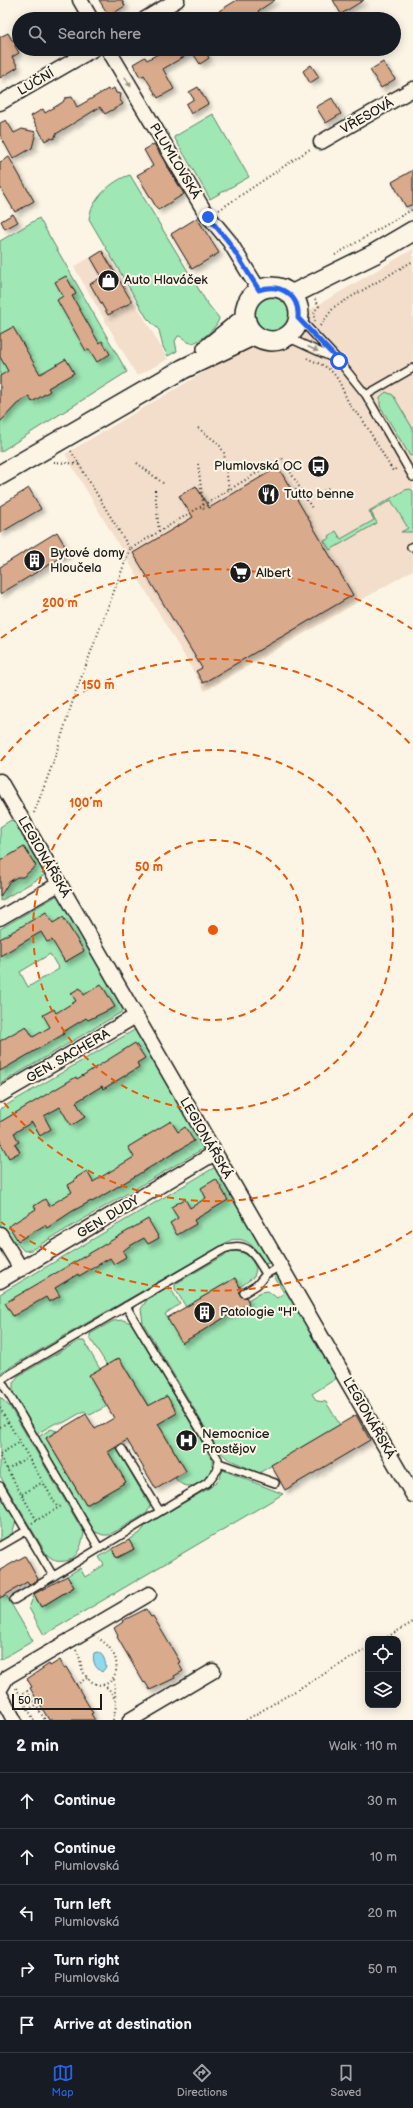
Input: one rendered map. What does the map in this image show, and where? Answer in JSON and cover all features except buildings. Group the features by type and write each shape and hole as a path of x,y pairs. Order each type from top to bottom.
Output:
{"main road":[{"path":"297,300 413,231"},
{"path":"183,369 238,324 256,284 276,287 297,300"},
{"path":"238,324 246,324 254,335 270,341 287,337 296,326 297,300"},
{"path":"0,475 183,369 254,335"}],"street":[{"path":"80,0 87,12"},
{"path":"157,12 177,0"},
{"name":"LUČNÍ","path":"0,102 82,56"},
{"name":"PLUMLOVSKÁ","path":"112,56 208,217 228,241 256,284"},
{"name":"VŘESOVÁ","path":"322,142 413,89"},
{"name":"LEGIONÁŘSKÁ","path":"0,781 281,1266 351,1394 413,1494"},
{"path":"0,918 59,884"},
{"name":"GEN. SACHERA","path":"0,1095 136,1016"},
{"name":"GEN. DUDY","path":"0,1281 215,1153"},
{"path":"0,1234 21,1269"},
{"path":"14,1720 3,1686 149,1594"},
{"path":"130,1720 214,1671"}],"lane":[{"path":"297,300 339,361 366,395 413,477"},
{"path":"287,337 339,361"},
{"path":"366,395 413,368"},
{"path":"99,1548 0,1379 232,1246 248,1249 266,1274"},
{"path":"244,1293 257,1285 266,1274 281,1266"},
{"path":"126,1306 219,1462 275,1483"},
{"path":"122,1449 159,1510"},
{"path":"14,1600 159,1510 207,1483 216,1474 219,1462"},
{"path":"0,1486 53,1576"},
{"path":"0,1546 25,1529"}],"path":[{"path":"208,217 322,142"},
{"path":"330,258 413,209"},
{"path":"238,324 227,323 236,312 244,291 244,282 256,284 259,274 267,278 297,300 319,306 316,309 314,317 318,328"},
{"path":"304,355 332,371 343,394 354,411 361,417 393,471 405,462"},
{"path":"198,428 219,444 224,453 229,490"},
{"path":"70,450 130,550"},
{"path":"28,829 53,763 75,694 130,550 282,458 312,510"},
{"path":"48,462 79,464"},
{"path":"137,463 164,484"},
{"path":"198,464 202,506 204,511"},
{"path":"307,501 330,487"},
{"path":"292,492 299,488"},
{"path":"154,490 159,532"},
{"path":"0,1408 58,1508"},
{"path":"0,1427 8,1422"},
{"path":"20,1442 0,1455 37,1521"},
{"path":"7,1469 28,1457"},
{"path":"22,1494 43,1482"},
{"path":"25,1529 71,1501"},
{"path":"389,1636 413,1622"},
{"path":"93,1635 105,1642 113,1652 117,1667 114,1679 116,1702 113,1720"},
{"path":"73,1647 78,1652 79,1664 87,1678 109,1689 116,1702"},
{"path":"246,1720 365,1650"},
{"path":"76,1685 87,1678"},
{"path":"102,1685 114,1679"},
{"path":"3,1686 20,1695 34,1720"},
{"path":"20,1695 27,1691 44,1720"},
{"path":"28,1710 36,1705"}],"shaded area":[{"path":"104,249 168,359 137,376 74,267"},
{"path":"413,249 413,570 205,691 65,454"}],"green space":[{"path":"213,114 249,177 210,199 174,137"},
{"path":"130,175 207,303 219,318 213,329 204,337 195,342 190,343 178,336 175,341 177,351 168,356 163,347 159,330 147,318 89,219 98,198 116,181"},
{"path":"39,218 127,372 0,452 0,241"},
{"path":"268,296 276,296 286,301 290,308 290,322 286,329 276,334 268,334 258,329 256,326 253,319 253,311 258,301 261,299"},
{"path":"386,392 393,395 413,429 413,455 410,456 380,406 380,397"},
{"path":"410,489 413,491 413,532 401,532 408,528 391,500 371,512 377,523 330,550 324,541 330,538 329,536 336,531 341,539 374,520 369,511 405,490"},
{"path":"11,820 14,821 45,875 0,901 0,827"},
{"path":"58,895 125,1010 0,1084 0,929","holes":["50,954 59,969 28,987 20,972"]},
{"path":"136,1029 206,1147 31,1250 24,1251 16,1242 12,1245 0,1225 0,1109"},
{"path":"217,1166 273,1262 266,1264 248,1242 238,1239 231,1240 0,1373 0,1294"},
{"path":"232,1251 241,1252 250,1258 256,1269 254,1277 240,1287 235,1278 186,1307 175,1289 175,1284"},
{"path":"279,1272 349,1391 344,1390 337,1378 312,1394 317,1401 326,1402 340,1425 259,1473 228,1459 219,1451 143,1323 141,1309 148,1298 166,1287 172,1291 180,1304 165,1314 182,1342 249,1303 248,1300 261,1292 268,1291 277,1298 284,1293 274,1276"},
{"path":"123,1320 131,1323 135,1329 212,1459 212,1466 209,1473 200,1483 193,1486 187,1486 180,1483 175,1478 186,1471 158,1424 177,1413 167,1396 151,1405 150,1409 119,1358 107,1365 90,1338 90,1334 113,1321"},
{"path":"79,1341 84,1341 100,1369 90,1375 107,1406 90,1415 84,1411 63,1423 56,1423 36,1434 13,1394 13,1384 18,1376"},
{"path":"0,1397 10,1407 84,1533 79,1550 72,1558 68,1560 56,1561 47,1555 0,1476"},
{"path":"51,1429 57,1431 46,1438 86,1505 125,1482 108,1452 116,1447 150,1506 147,1513 109,1535 103,1535 93,1531 38,1437"},
{"path":"223,1470 283,1494 44,1635 29,1608 34,1595 41,1607 73,1588 67,1576 80,1568 85,1577 104,1565 99,1557 112,1549 117,1558 134,1549 129,1540 140,1533 147,1524 211,1487 219,1479"},
{"path":"0,1494 16,1521 12,1534 0,1542"},
{"path":"6,1595 33,1641 0,1660 0,1598"}],"water":[{"path":"97,1652 103,1656 105,1662 106,1667 102,1672 96,1666 94,1661 94,1653"}],"place":[{"name":"Auto Hlaváček","path":"108,280"},
{"name":"Plumlovská OC","path":"318,466"},
{"name":"Tutto benne","path":"269,494"},
{"name":"Bytové domy Hloučela","path":"34,560"},
{"name":"Albert","path":"241,573"},
{"name":"Patologie \"H\"","path":"205,1312"},
{"name":"Nemocnice Prostějov","path":"187,1441"}],"route":[{"path":"208,217 240,257 259,290 267,287 276,287 291,295 298,308 298,318 339,361"}]}
